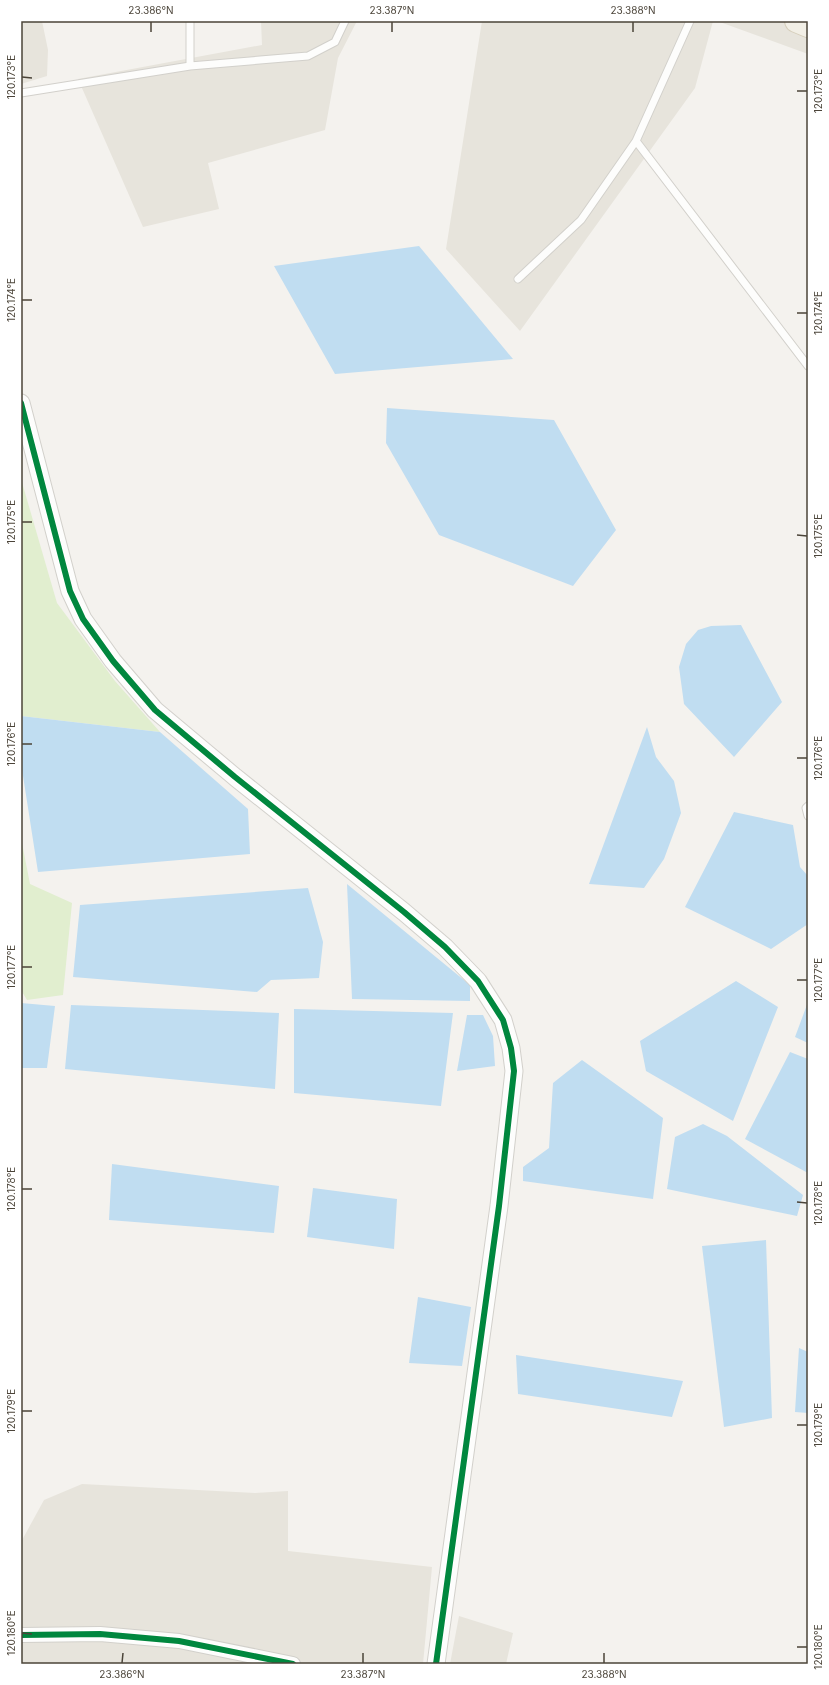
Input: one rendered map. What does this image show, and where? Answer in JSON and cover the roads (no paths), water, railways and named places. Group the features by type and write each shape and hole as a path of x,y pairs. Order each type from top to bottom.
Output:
{"main road":[{"path":"796,21 808,26"}],"street":[{"path":"21,403 70,591 83,619 113,661 155,710 235,777 445,947 478,981 503,1020 511,1048 514,1071 498,1214 436,1664"},
{"path":"21,1635 100,1634 179,1641 293,1664"}],"lane":[{"path":"190,21 190,66"},
{"path":"21,93 190,66 308,56 335,42 345,21"},
{"path":"518,278 581,220 636,141 690,21"},
{"path":"636,141 808,366"},
{"path":"808,806 806,808 808,816"}],"water":[{"path":"419,246 513,359 335,374 274,266"},
{"path":"387,408 554,420 616,530 573,586 439,535 386,443"},
{"path":"741,625 782,702 734,757 684,704 679,667 686,644 698,630 711,626"},
{"path":"21,716 160,732 248,809 250,854 38,872 21,763"},
{"path":"647,727 656,757 674,781 681,813 664,859 644,888 589,884"},
{"path":"734,812 793,825 800,867 808,876 808,924 771,949 685,907"},
{"path":"347,884 470,985 470,1001 352,999"},
{"path":"308,888 323,942 319,978 271,980 257,992 73,977 80,905"},
{"path":"736,981 778,1007 733,1121 646,1071 640,1041"},
{"path":"808,1002 808,1043 795,1037"},
{"path":"21,1003 55,1006 47,1068 21,1068"},
{"path":"71,1005 279,1013 275,1089 65,1069"},
{"path":"294,1009 453,1013 441,1106 294,1093"},
{"path":"467,1015 483,1015 493,1036 495,1066 457,1071"},
{"path":"790,1052 808,1059 808,1173 745,1139"},
{"path":"582,1060 663,1118 653,1199 523,1181 523,1167 549,1148 553,1083"},
{"path":"703,1124 727,1136 803,1195 797,1216 667,1189 675,1137"},
{"path":"112,1164 279,1186 274,1233 109,1220"},
{"path":"313,1188 397,1199 394,1249 307,1237"},
{"path":"766,1240 772,1418 724,1427 702,1246"},
{"path":"418,1297 471,1307 462,1366 409,1363"},
{"path":"799,1348 808,1352 808,1413 795,1412"},
{"path":"516,1355 683,1381 672,1417 518,1394"}]}
